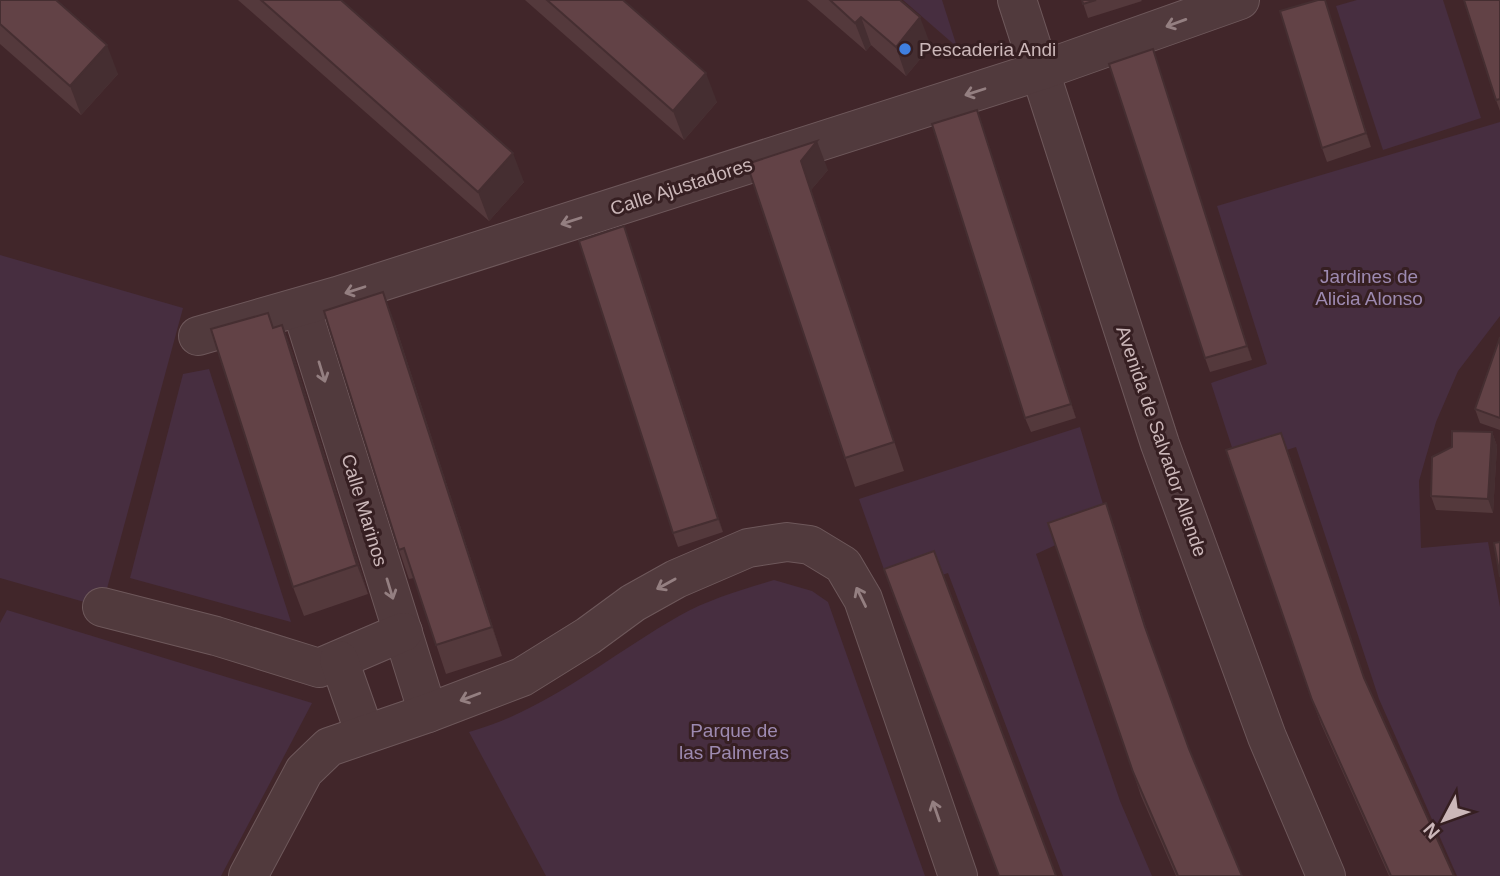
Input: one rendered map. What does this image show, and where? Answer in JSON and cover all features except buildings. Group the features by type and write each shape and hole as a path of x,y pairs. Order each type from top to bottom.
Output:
{"street":[{"name":"Avenida de Salvador Allende","path":"1017,0 1160,444 1267,737 1326,876"},
{"name":"Calle Ajustadores","path":"198,336 302,307 1040,71 1240,0"},
{"name":"Calle Marinos","path":"302,307 428,713"},
{"path":"248,876 304,771 329,747 522,677 588,636 633,603 676,579 748,548 787,542 810,545 843,565 863,598 958,876"},
{"path":"102,607 216,636 319,668 403,632"},
{"path":"339,660 365,734"}],"green space":[{"path":"903,0 942,0 957,47"},
{"path":"1357,0 1443,0 1481,118 1383,150 1336,6"},
{"name":"Jardines de Alicia Alonso","path":"1500,122 1500,316 1458,371 1436,422 1419,481 1421,548 1488,542 1500,607 1500,876 1457,876 1379,699 1296,447 1238,466 1211,383 1267,364 1217,206"},
{"path":"0,255 183,308 102,607 0,578"},
{"path":"209,369 291,622 130,578 183,374"},
{"path":"1080,427 1108,521 1036,554 1120,801 1152,876 1063,876 948,573 892,592 859,499"},
{"name":"Parque de las Palmeras","path":"774,580 812,591 828,602 925,876 546,876 469,732 497,723 551,696 690,610"},
{"path":"7,610 312,703 221,876 0,876 0,623"}],"place":[{"name":"Pescaderia Andi","path":"905,49"}]}
